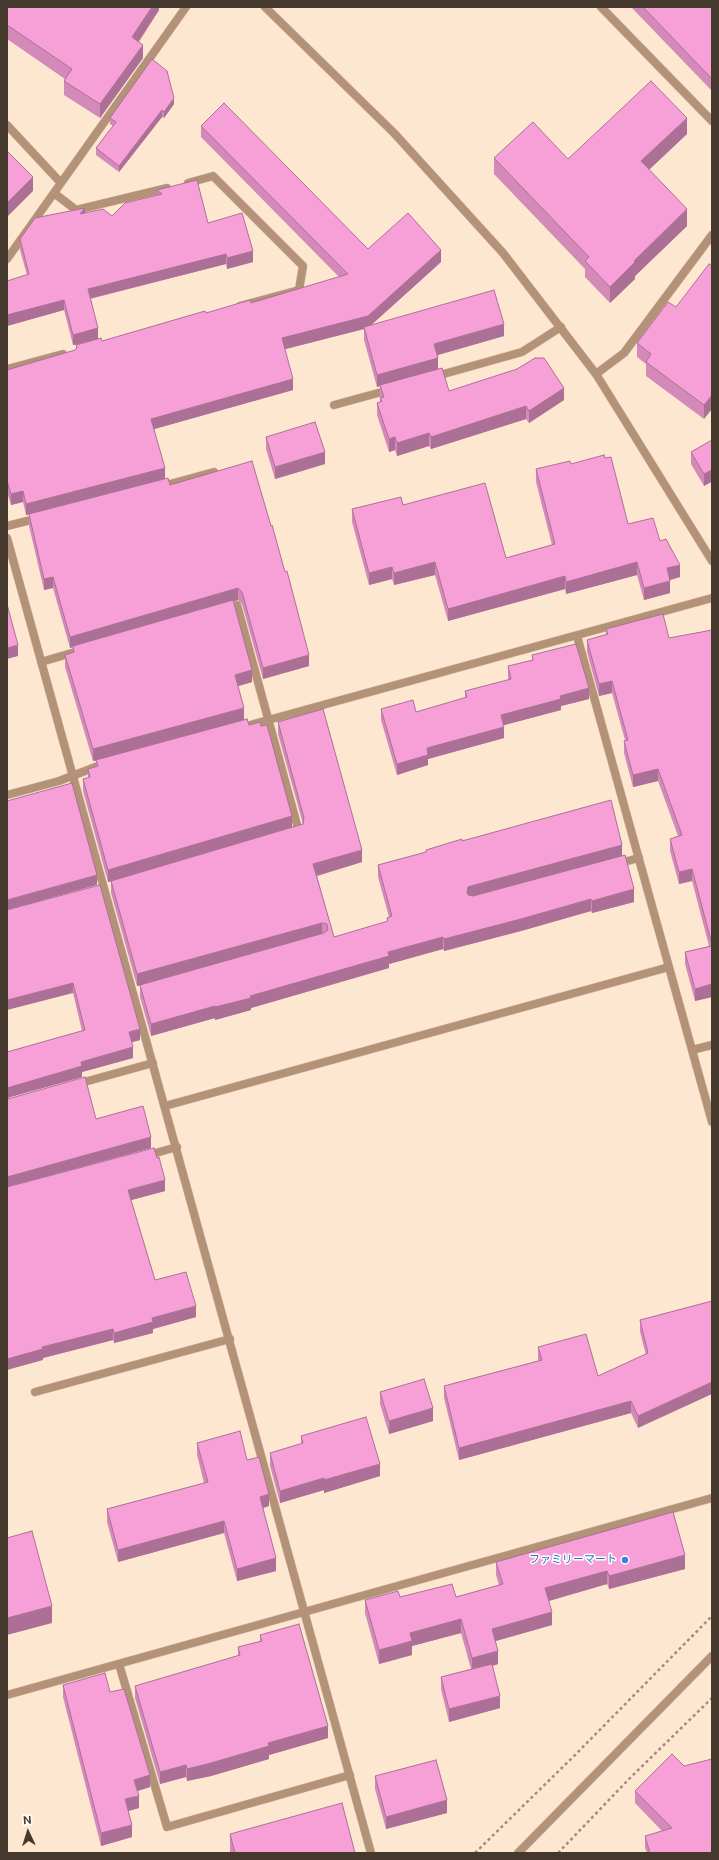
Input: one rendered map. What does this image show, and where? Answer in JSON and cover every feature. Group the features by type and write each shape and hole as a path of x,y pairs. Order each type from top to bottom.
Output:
{"street":[{"path":"7,259 186,7"},
{"path":"265,7 394,133 503,253 596,374 712,561"},
{"path":"601,7 712,121"},
{"path":"7,125 61,183"},
{"path":"54,193 76,210 213,176 303,266 299,290 230,308"},
{"path":"596,374 624,352 712,235"},
{"path":"424,380 522,352 561,327"},
{"path":"7,369 68,352"},
{"path":"334,405 394,388"},
{"path":"152,488 214,472"},
{"path":"7,526 45,516"},
{"path":"7,538 105,889 138,992 153,1063 371,1853"},
{"path":"239,728 712,598"},
{"path":"214,612 237,605 269,719 298,832 284,836"},
{"path":"577,636 712,1122"},
{"path":"41,662 94,646"},
{"path":"7,795 59,781 105,764"},
{"path":"608,866 639,858"},
{"path":"165,1106 669,967"},
{"path":"692,1050 712,1045"},
{"path":"68,1086 153,1063"},
{"path":"138,1157 177,1147"},
{"path":"35,1392 230,1339"},
{"path":"7,1695 712,1498"},
{"path":"518,1853 712,1656"},
{"path":"119,1664 167,1827 350,1775"}],"path":[{"path":"475,1853 574,1756 712,1616"},
{"path":"558,1853 630,1778 712,1698"}],"building":[{"path":"7,7 152,7 132,37 143,45 100,104 64,81 72,69 7,25"},
{"path":"643,7 712,7 712,79"},
{"path":"152,59 167,71 174,98 164,112 162,110 119,166 96,148 116,122 110,118"},
{"path":"651,81 687,118 641,161 687,209 610,287 585,261 589,257 494,158 533,122 568,159"},
{"path":"224,103 368,249 408,213 441,250 368,316 282,338 293,379 151,419 165,468 26,504 23,491 11,494 7,481 7,370 75,350 77,348 76,345 101,338 102,341 205,311 206,313 250,300 251,303 348,274 201,126"},
{"path":"7,151 33,177 7,203"},
{"path":"197,180 208,223 242,213 253,251 227,258 226,254 88,289 98,328 73,335 64,300 7,315 7,281 29,274 20,239 35,218 85,208 80,214 103,209 112,216 125,203 162,194 157,190"},
{"path":"709,264 712,266 712,395 704,405 646,362 651,354 637,343 668,302 676,307"},
{"path":"494,290 504,324 434,344 438,358 377,375 364,327"},
{"path":"535,358 544,358 564,388 529,411 526,406 431,437 429,433 397,443 395,437 389,439 377,403 382,401 380,398 384,397 380,385 442,368 449,391 517,369"},
{"path":"315,422 325,452 275,467 266,437"},
{"path":"712,440 712,470 704,474 691,452"},
{"path":"604,455 605,458 611,457 628,524 653,518 660,541 666,539 680,565 667,568 670,581 644,588 637,562 566,582 565,576 448,609 435,562 394,573 392,567 369,573 352,509 401,497 403,505 485,483 506,558 555,544 536,469 570,461 571,464"},
{"path":"252,461 285,572 287,571 309,655 263,668 242,592 238,588 70,637 53,577 44,579 29,514 168,478 170,485"},
{"path":"233,600 252,670 235,675 244,708 93,749 65,655 74,652 73,646"},
{"path":"7,604 18,645 7,648"},
{"path":"663,614 669,638 712,630 712,944 692,869 679,872 670,839 682,835 658,769 633,775 624,741 628,740 612,681 599,684 587,640 608,634 606,629"},
{"path":"576,644 589,688 560,696 561,699 501,715 504,727 427,748 428,755 397,764 381,709 413,700 416,712 467,697 465,691 511,679 508,666 533,660 532,655"},
{"path":"323,709 362,850 313,864 334,937 388,921 387,918 392,916 378,865 426,852 426,850 462,839 462,841 611,800 622,845 471,886 468,887 467,892 468,895 473,896 625,855 634,889 592,901 591,899 444,939 443,937 388,952 389,956 250,996 251,998 215,1006 151,1024 140,985 324,933 328,930 327,924 322,923 137,974 111,881 303,824 304,818 278,722"},
{"path":"247,719 249,725 260,722 261,726 267,725 292,816 108,870 83,779 90,777 88,769 98,766 96,760"},
{"path":"72,783 97,875 7,900 7,801"},
{"path":"100,885 140,1029 129,1032 133,1047 81,1062 82,1066 7,1088 7,1052 85,1030 73,983 7,1000 7,910"},
{"path":"712,946 712,984 695,989 685,952"},
{"path":"85,1077 96,1119 143,1106 151,1137 7,1177 7,1098 8,1099"},
{"path":"154,1148 157,1158 159,1157 165,1180 128,1190 155,1280 186,1272 196,1306 152,1318 153,1322 114,1333 113,1329 42,1347 43,1349 7,1359 7,1187"},
{"path":"712,1301 712,1382 638,1416 631,1401 459,1448 444,1386 542,1360 538,1347 586,1334 598,1376 648,1353 640,1320"},
{"path":"424,1379 433,1408 389,1421 380,1392"},
{"path":"366,1417 380,1464 280,1491 270,1453 303,1443 301,1436"},
{"path":"240,1431 247,1460 259,1457 269,1494 260,1497 276,1558 237,1569 224,1521 118,1550 107,1509 208,1482 197,1443"},
{"path":"673,1512 685,1555 609,1576 607,1571 545,1588 552,1612 492,1629 498,1651 472,1658 461,1619 410,1633 412,1641 379,1650 365,1600 398,1591 400,1597 452,1584 456,1597 503,1584 496,1562"},
{"path":"32,1531 52,1606 7,1618 7,1538"},
{"path":"299,1624 328,1726 268,1743 269,1746 211,1763 187,1769 186,1765 160,1772 135,1686 240,1655 238,1647 262,1641 260,1635"},
{"path":"492,1664 500,1696 449,1709 441,1677"},
{"path":"105,1673 110,1692 124,1689 150,1775 134,1780 139,1796 125,1799 132,1825 101,1833 63,1685"},
{"path":"672,1754 684,1766 712,1759 712,1852 650,1853 645,1836 672,1828 635,1791"},
{"path":"436,1760 447,1800 386,1817 375,1776"},
{"path":"342,1803 355,1853 235,1853 230,1834"}],"place":[{"name":"ファミリーマート","path":"625,1560"}]}
